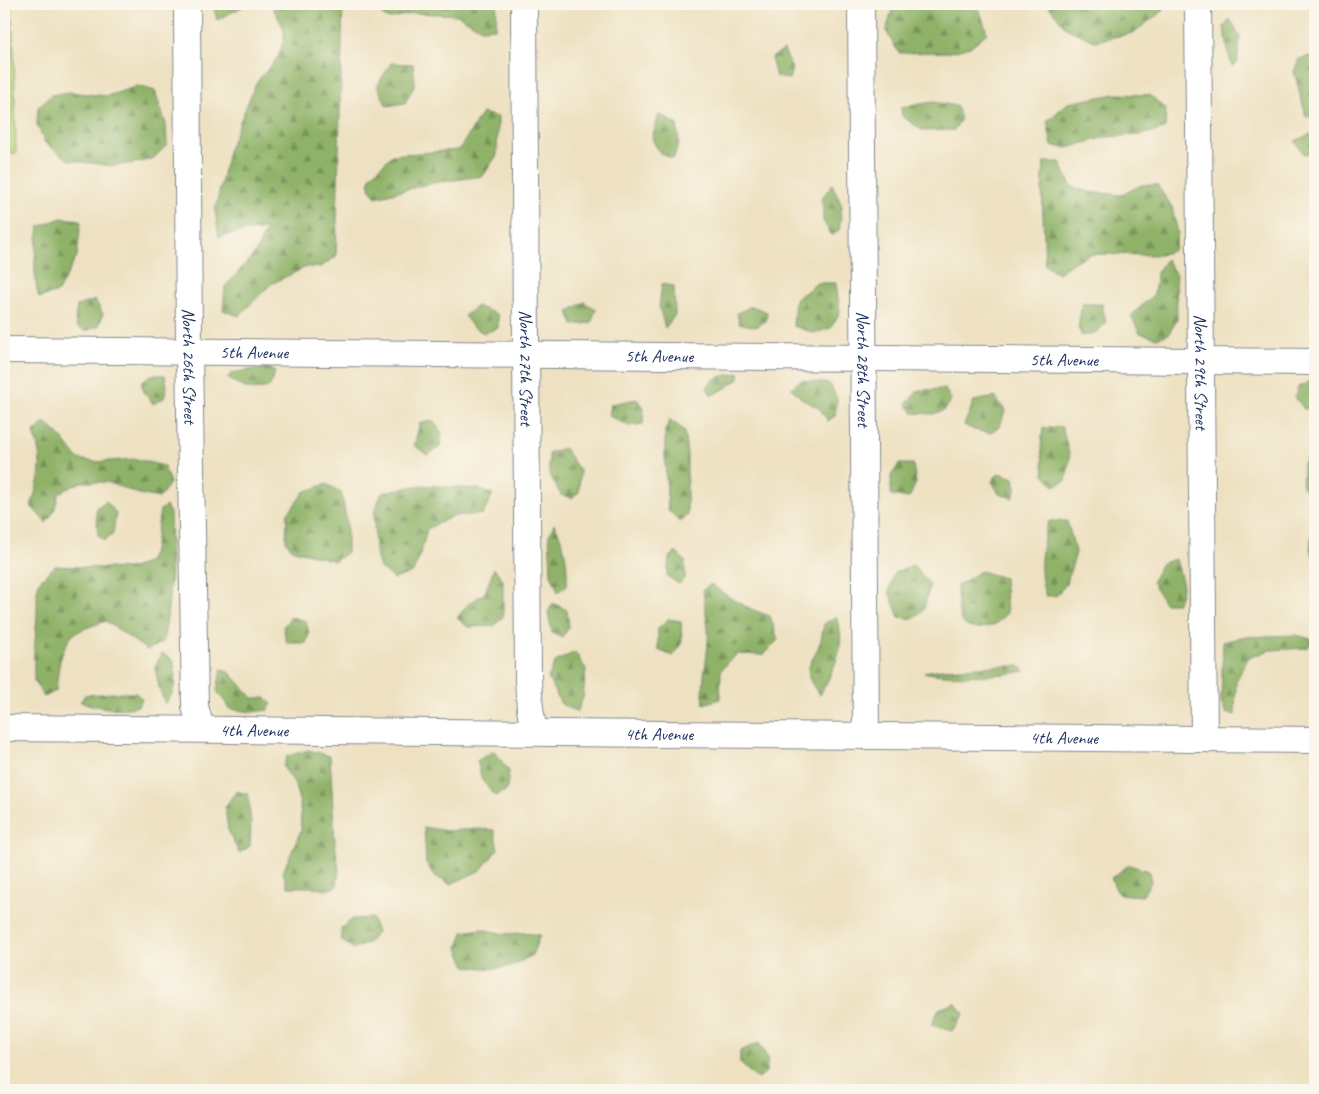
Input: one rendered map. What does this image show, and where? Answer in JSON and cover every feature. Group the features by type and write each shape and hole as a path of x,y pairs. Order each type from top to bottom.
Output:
{"street":[{"name":"North 26th Street","path":"187,4 195,706 202,729"},
{"name":"North 27th Street","path":"524,4 528,680 534,732"},
{"name":"North 28th Street","path":"861,4 866,735"},
{"name":"North 29th Street","path":"1198,4 1204,739"},
{"name":"5th Avenue","path":"4,350 1315,362"},
{"name":"4th Avenue","path":"4,728 1315,740"}],"green space":[{"path":"4,4 11,4 16,153 4,153"},
{"path":"213,4 253,4 244,6 217,20"},
{"path":"271,4 343,4 336,257 320,267 306,267 271,284 239,316 223,310 225,287 256,252 266,229 239,232 219,237 215,211 228,151 256,83 278,57 284,40 284,29"},
{"path":"373,4 497,4 496,28 481,29 458,15 414,13 388,19 373,8"},
{"path":"894,4 957,4 980,11 987,33 970,47 951,52 899,53 886,31"},
{"path":"1047,4 1166,4 1164,10 1133,33 1095,41 1067,29"},
{"path":"1230,19 1240,37 1237,63 1232,66 1224,27"},
{"path":"784,50 792,69 789,79 776,77 771,58"},
{"path":"1315,55 1315,118 1306,116 1294,72 1299,59"},
{"path":"391,63 413,64 415,84 405,103 387,106 377,86"},
{"path":"138,86 155,91 166,124 167,145 154,158 113,166 69,160 45,143 37,124 38,107 51,95 68,92 107,96"},
{"path":"1115,94 1150,95 1166,109 1165,129 1139,135 1105,137 1068,148 1052,146 1047,121 1068,103"},
{"path":"933,102 957,106 961,119 954,130 923,131 902,116 901,107"},
{"path":"482,113 498,117 497,155 483,176 433,183 376,197 371,191 370,177 392,155 459,150"},
{"path":"659,114 677,124 679,144 673,159 660,153 652,139"},
{"path":"1311,134 1315,137 1315,152 1304,154 1295,141"},
{"path":"1044,162 1060,162 1071,186 1090,192 1122,195 1141,185 1157,185 1172,207 1178,233 1174,250 1160,255 1091,254 1074,262 1058,273 1045,265 1042,190"},
{"path":"832,184 842,206 839,230 832,236 823,221 822,198"},
{"path":"61,218 81,220 77,256 58,292 39,298 35,271 35,254 39,227"},
{"path":"1166,259 1176,275 1177,319 1169,334 1157,338 1140,333 1131,316 1154,294 1157,273"},
{"path":"817,283 836,283 840,312 831,328 814,333 793,326 795,300"},
{"path":"662,284 674,286 675,315 665,328 659,307"},
{"path":"95,300 103,314 99,326 86,331 77,327 75,319 77,306"},
{"path":"584,302 596,309 591,323 573,325 568,312"},
{"path":"1082,304 1102,304 1106,323 1097,332 1082,336 1078,328"},
{"path":"477,306 498,315 498,328 484,333 473,327 464,316"},
{"path":"752,306 767,312 766,321 756,327 739,323 737,313"},
{"path":"267,367 275,372 270,386 263,388 247,388 227,378 232,373"},
{"path":"740,373 738,380 711,395 707,387 710,383 722,376"},
{"path":"151,375 165,375 167,387 164,398 153,404 144,392 141,382"},
{"path":"1315,379 1315,407 1304,409 1295,397 1298,387"},
{"path":"802,380 830,384 837,399 835,416 828,421 820,409 801,398 791,388"},
{"path":"945,389 951,399 945,410 933,414 913,413 906,404 919,390"},
{"path":"995,397 1005,410 1001,424 991,433 974,430 964,425 974,401"},
{"path":"637,399 644,407 643,424 629,426 609,416 611,404"},
{"path":"670,420 684,430 687,455 687,515 680,522 668,510 665,431"},
{"path":"433,421 442,433 440,447 427,455 414,445 420,423"},
{"path":"45,422 62,438 78,459 96,462 136,459 164,466 170,483 159,498 139,494 107,482 81,482 59,493 54,511 46,523 31,506 40,469 39,453 34,432"},
{"path":"1062,427 1070,457 1066,481 1054,486 1044,474 1041,446 1043,428"},
{"path":"564,448 580,471 579,492 572,498 561,495 549,473 549,453"},
{"path":"1315,448 1315,504 1302,486 1303,463 1311,450"},
{"path":"899,464 913,464 916,483 909,498 891,495 891,476"},
{"path":"999,473 1014,478 1016,488 1013,498 999,494 992,481"},
{"path":"326,484 341,492 347,523 347,552 335,561 291,549 286,541 287,515 304,492"},
{"path":"420,485 478,489 493,494 483,514 453,516 427,529 420,556 413,572 394,579 380,568 375,551 374,513 382,493"},
{"path":"106,501 116,513 113,533 104,541 98,535 96,508"},
{"path":"166,506 170,513 171,561 168,611 163,642 147,650 106,621 79,631 68,641 62,654 56,691 44,697 34,680 39,581 55,566 129,569 147,563 154,551 160,510"},
{"path":"1049,521 1067,521 1076,553 1066,584 1056,596 1046,596 1041,569 1042,548"},
{"path":"554,524 563,546 567,569 567,585 558,592 551,574 549,535"},
{"path":"1315,529 1315,559 1310,550 1312,531"},
{"path":"676,552 685,561 685,578 679,584 667,576 669,558"},
{"path":"1176,559 1183,585 1178,603 1164,603 1152,581 1162,563"},
{"path":"913,565 930,585 924,609 913,619 899,617 889,592 894,573"},
{"path":"494,568 503,580 503,617 494,626 468,627 457,618 468,604 485,593"},
{"path":"981,571 1004,578 1007,613 993,625 973,628 966,626 962,621 958,608 957,586"},
{"path":"711,584 739,603 770,616 778,640 763,655 737,654 721,670 720,699 704,704 703,685 708,648 708,624 703,590"},
{"path":"553,603 567,610 569,627 562,638 552,633 548,612"},
{"path":"836,616 840,631 840,647 835,664 820,695 810,679 809,668 821,640 824,624"},
{"path":"291,617 306,621 309,634 306,643 287,643 283,627"},
{"path":"668,619 681,621 682,642 673,656 658,650 658,629"},
{"path":"1296,635 1314,640 1307,648 1270,650 1248,658 1236,681 1235,716 1226,713 1221,702 1223,642 1243,637"},
{"path":"575,652 586,669 583,698 577,712 561,704 548,678 555,662"},
{"path":"162,653 174,661 175,679 172,695 165,704 155,667"},
{"path":"1019,666 1025,671 974,676 924,672 942,669"},
{"path":"221,669 230,673 253,698 266,698 272,704 268,710 252,712 230,709 217,691"},
{"path":"136,693 142,699 138,706 123,709 80,702 85,695"},
{"path":"309,750 330,756 335,843 339,871 337,886 326,890 313,887 288,887 283,872 301,830 300,804 294,782 283,767 287,756"},
{"path":"494,751 509,771 507,790 495,796 482,780 477,761"},
{"path":"236,791 248,794 251,823 250,846 239,853 228,830 225,807"},
{"path":"424,827 447,831 494,830 498,849 481,870 451,884 435,877 426,863"},
{"path":"1129,865 1149,871 1151,882 1142,896 1118,894 1111,878"},
{"path":"372,918 377,932 368,943 354,949 342,941 341,928 353,919"},
{"path":"481,929 504,934 523,933 540,935 532,955 512,966 490,969 466,966 458,948 463,932"},
{"path":"955,1003 964,1014 952,1031 931,1025 939,1009"},
{"path":"759,1043 768,1059 766,1072 757,1079 740,1063 740,1051"}]}
